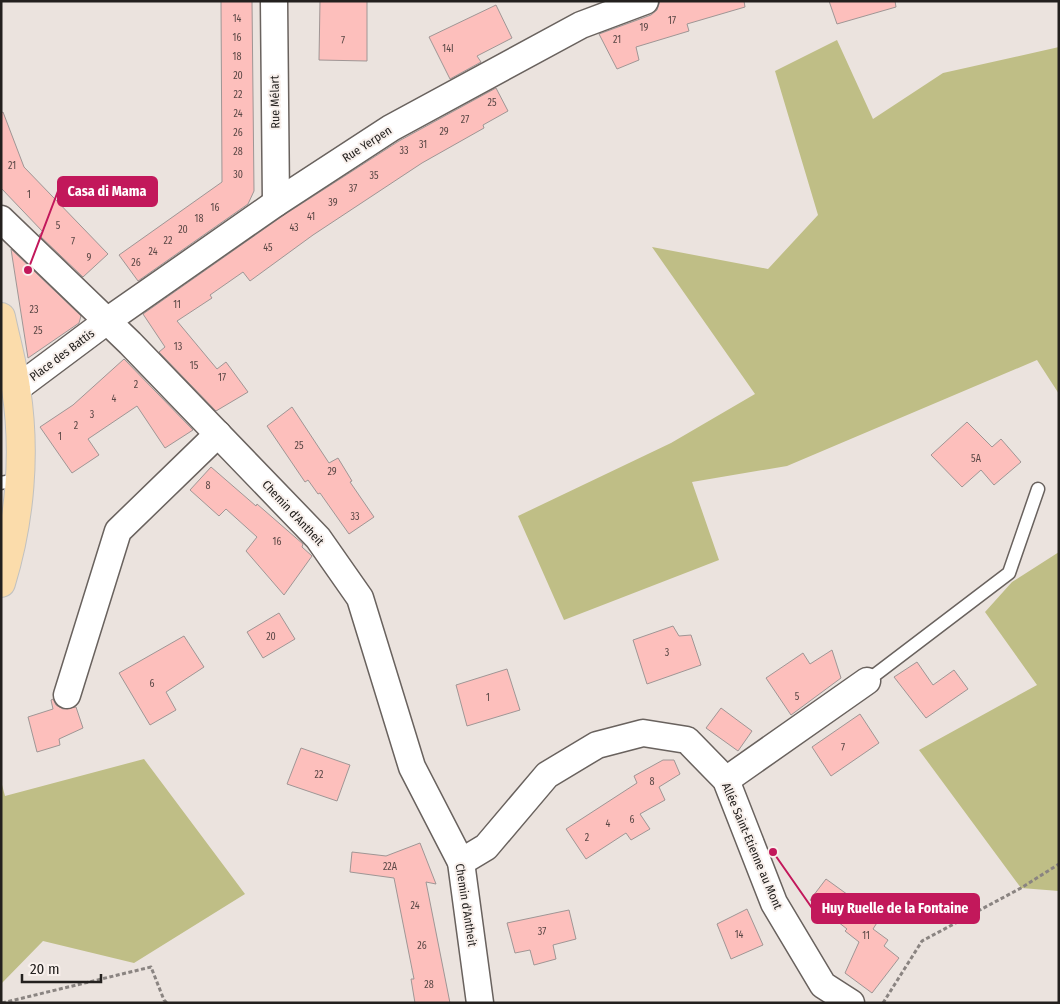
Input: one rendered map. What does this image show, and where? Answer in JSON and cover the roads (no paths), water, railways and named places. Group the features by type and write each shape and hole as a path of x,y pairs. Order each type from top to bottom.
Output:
{"main road":[{"path":"1,317 16,389 11,481 15,528 1,583"}],"street":[{"name":"Rue Mélart","path":"274,1 276,203"},
{"name":"Rue Yerpen","path":"108,321 276,203 391,128 580,25 645,1"},
{"name":"Chemin d'Antheit","path":"1,219 108,321 318,538 360,598 412,767 461,862 480,1003"},
{"name":"Place des Battis","path":"16,389 108,321"},
{"path":"66,695 118,531 218,434"},
{"path":"726,780 867,681"},
{"name":"Allée Saint-Etienne au Mont","path":"461,862 486,847 547,775 597,745 643,733 686,740 726,780 774,903 824,985 851,1003"}],"lane":[{"path":"867,681 1009,572 1038,489"}],"place":[{"name":"Casa di Mama","path":"28,270"},
{"name":"Huy Ruelle de la Fontaine","path":"773,852"}]}
